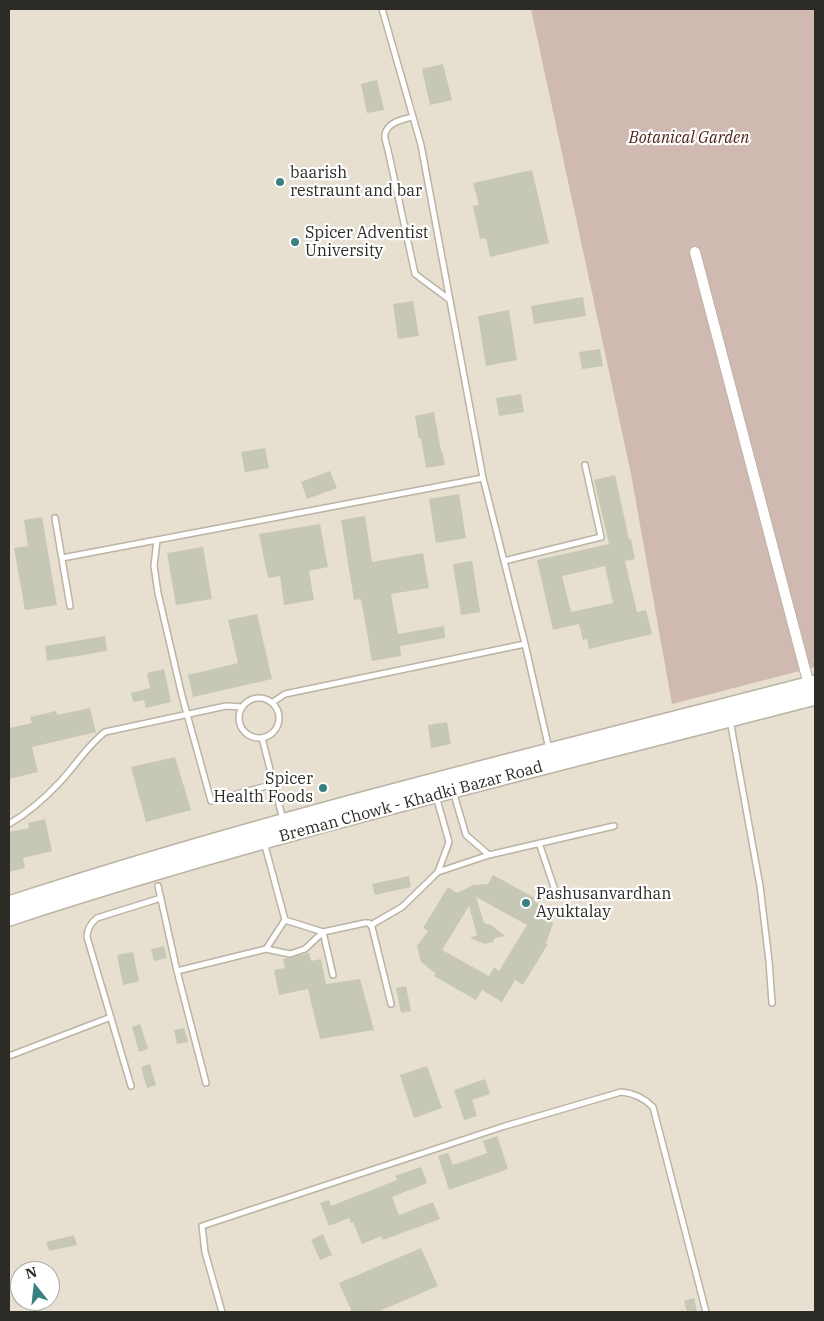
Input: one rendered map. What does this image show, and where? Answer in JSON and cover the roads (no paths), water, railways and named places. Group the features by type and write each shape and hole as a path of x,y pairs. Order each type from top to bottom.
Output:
{"main road":[{"name":"Breman Chowk - Khadki Bazar Road","path":"9,918 79,895 264,841 286,828 436,795 729,719 813,688"},
{"name":"Breman Chowk - Khadki Bazar Road","path":"9,904 75,882 286,828 550,752 813,688"}],"street":[{"path":"695,252 813,688"}],"lane":[{"path":"382,9 421,145 484,478 550,752"},
{"path":"413,117 401,120 390,126 385,134 388,150 415,274 450,300"},
{"path":"504,561 601,538 585,465"},
{"path":"62,558 484,478"},
{"path":"55,518 70,606"},
{"path":"157,540 154,566 158,593 182,696 210,801 274,784"},
{"path":"273,702 285,694 525,644"},
{"path":"256,698 268,699 273,702 279,712 279,724 268,737 251,737 242,729 238,718 242,707 246,702 256,698"},
{"path":"9,824 23,816 60,782 91,744 105,732 226,706 242,707"},
{"path":"729,719 760,886 772,1003"},
{"path":"262,738 286,828"},
{"path":"452,791 466,835 489,856"},
{"path":"371,925 402,907 438,872 449,842 436,795"},
{"path":"438,872 489,856 614,826"},
{"path":"264,841 285,920 266,949"},
{"path":"539,844 557,896"},
{"path":"158,886 176,971 206,1082"},
{"path":"131,1086 87,937 89,926 97,918 161,898"},
{"path":"285,920 323,932"},
{"path":"176,971 266,949 290,954 305,948 323,932 365,923 371,925"},
{"path":"371,925 391,1004"},
{"path":"323,932 333,975"},
{"path":"9,1056 110,1017"},
{"path":"222,1312 205,1252 202,1226 505,1126 621,1092 639,1096 653,1107 706,1312"}],"place":[{"name":"baarish restraunt and bar","path":"280,182"},
{"name":"Spicer Adventist University","path":"295,242"},
{"name":"Spicer Health Foods","path":"323,788"},
{"name":"Pashusanvardhan Ayuktalay","path":"526,903"}],"park label":[{"name":"Botanical Garden","path":"689,138"}]}
